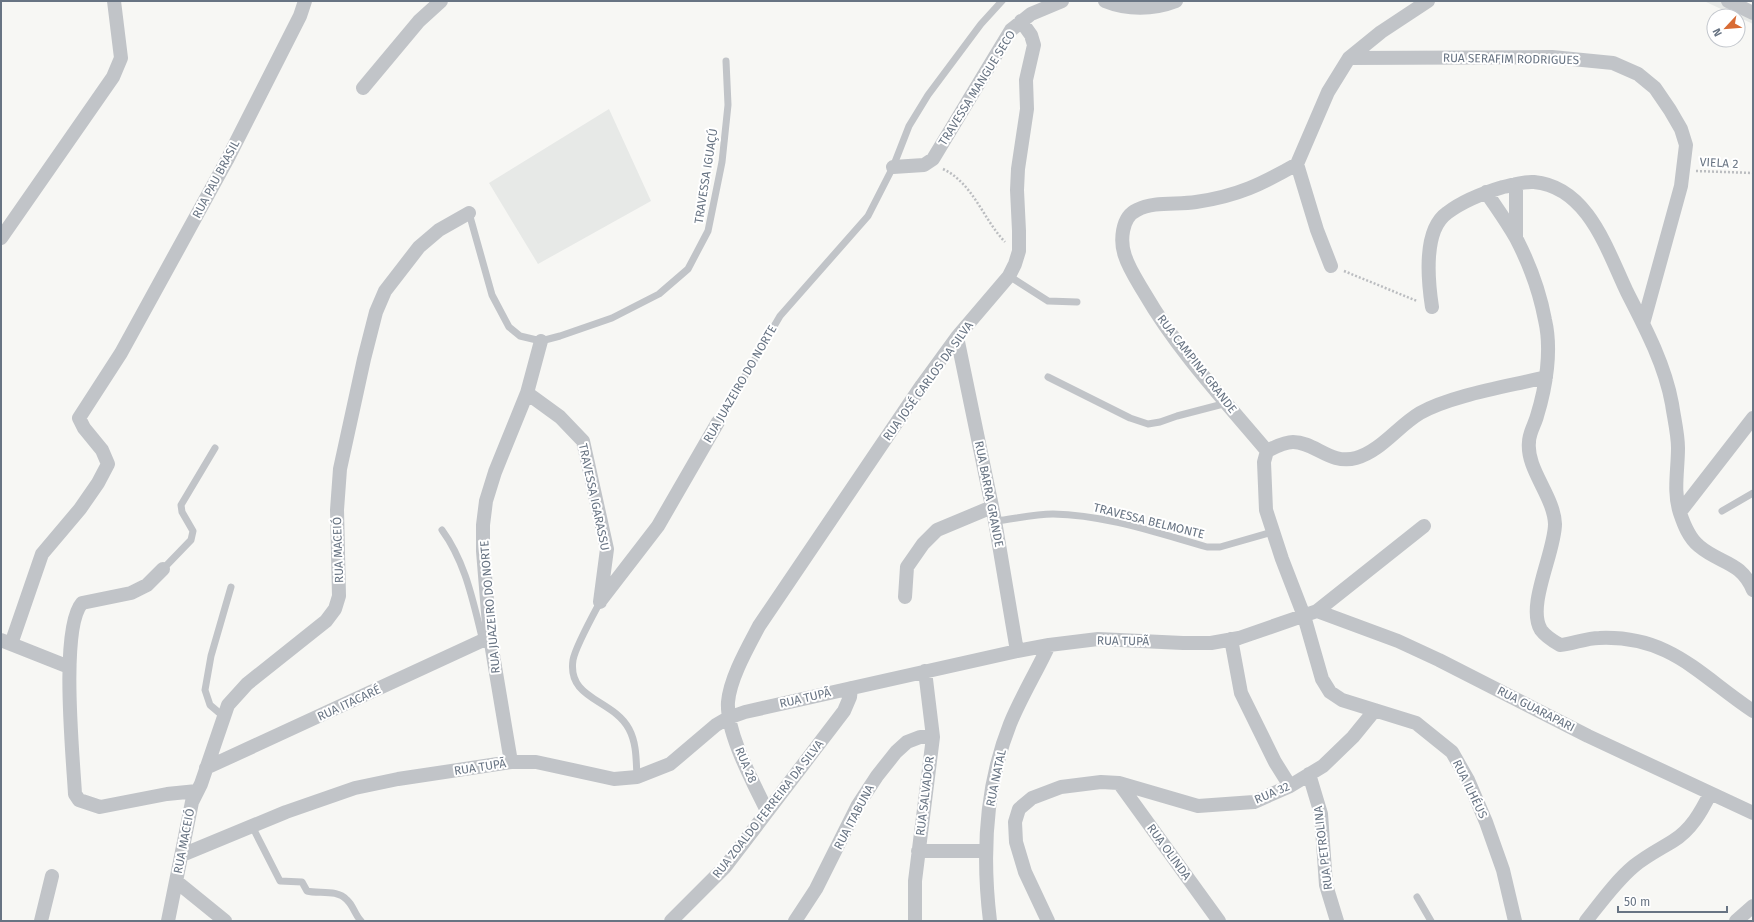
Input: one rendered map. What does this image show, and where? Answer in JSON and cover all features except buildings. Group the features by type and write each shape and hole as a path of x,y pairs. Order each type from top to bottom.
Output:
{"street":[{"path":"1,238 112,77 121,58 114,1"},
{"name":"RUA PAU BRASIL","path":"6,642 42,554 80,509 98,483 108,464 102,450 84,428 79,418 121,353 227,160 300,16 304,1"},
{"path":"363,88 419,21 440,1"},
{"name":"TRAVESSA MANGUE SECO","path":"930,162 945,140 1011,30 1031,14 1062,1"},
{"path":"1105,1 1116,6 1145,9 1176,1"},
{"path":"1331,266 1317,230 1297,164 1328,92 1349,58 1381,32 1428,1"},
{"path":"1728,1 1753,13"},
{"name":"RUA JOSÉ CARLOS DA SILVA","path":"728,718 728,701 731,689 744,656 759,626 922,386 957,337 1009,276 1016,264 1019,251 1017,190 1018,169 1027,109 1026,80 1034,45 1031,35 1021,21"},
{"name":"RUA SERAFIM RODRIGUES","path":"1349,58 1552,58 1613,63 1626,67 1638,74 1655,88 1681,130 1686,146 1684,170 1643,324"},
{"path":"893,167 924,165 930,162"},
{"name":"RUA CAMPINA GRANDE","path":"1267,451 1161,321 1136,279 1125,256 1122,238 1126,221 1135,210 1148,205 1195,202 1240,193 1263,183 1297,164"},
{"path":"1432,307 1430,239 1434,228 1444,214 1486,192 1532,181 1549,184 1566,192 1579,205 1596,227 1660,362 1672,402 1678,446 1676,495 1687,531 1698,545 1745,574 1753,590"},
{"path":"1516,184 1516,238"},
{"path":"1486,192 1516,238 1536,287 1546,321 1546,377 1537,415 1529,440 1528,450 1550,502 1555,525 1538,599 1537,620 1541,629 1546,636 1560,645 1598,638 1619,638 1651,644 1670,652 1692,665 1726,693 1753,711"},
{"name":"RUA MACEIÓ","path":"168,921 192,802 206,768 228,705 236,694 315,631 335,609 339,596 340,578 337,542 337,510 340,469 376,312 385,291 419,247 438,230 469,213"},
{"name":"RUA BARRA GRANDE","path":"957,337 995,521 1017,651"},
{"name":"RUA JUAZEIRO DO NORTE","path":"511,762 486,639 483,551 486,501 495,472 527,393 541,341"},
{"path":"1267,451 1280,445 1293,442 1338,459 1348,460 1359,458 1372,451 1404,423 1422,412 1468,396 1546,377"},
{"name":"TRAVESSA IGARASSU","path":"527,393 560,417 583,441 608,549 600,602"},
{"path":"1680,512 1753,418"},
{"name":"RUA JUAZEIRO DO NORTE","path":"600,602 658,526 718,422"},
{"name":"RUA ILHÉUS","path":"1267,451 1264,462 1266,510 1272,532 1310,614 1322,679 1330,692 1342,700 1416,723 1452,752 1468,780 1486,822 1503,870 1515,921"},
{"path":"905,597 907,567 923,544 937,530 992,506"},
{"name":"RUA TUPÃ","path":"182,855 252,826 354,788 511,762 536,762 614,779 637,777 670,764 716,725 728,718 745,712 1017,651 1049,645 1098,639 1211,643 1231,639 1274,627 1310,614 1424,526"},
{"path":"163,569 147,585 131,593 82,603 77,608 74,618 68,667 75,794 79,800 100,807 167,794 197,791"},
{"name":"RUA GUARAPARI","path":"1310,614 1398,641 1440,660 1588,736 1753,813"},
{"name":"RUA ITACARÉ","path":"206,768 486,639"},
{"path":"1231,639 1240,693 1275,762 1290,786"},
{"path":"6,642 68,667"},
{"name":"RUA NATAL","path":"990,921 985,882 990,794 998,761 1011,723 1049,645"},
{"name":"RUA SALVADOR","path":"915,921 915,881 933,737 925,671"},
{"name":"RUA ZOALDO FERREIRA DA SILVA","path":"671,921 725,867 844,711 850,697 851,688"},
{"name":"RUA 32","path":"1048,921 1025,872 1016,842 1015,822 1019,809 1032,798 1061,788 1101,782 1119,783 1198,806 1254,802 1290,786 1322,766 1353,737 1375,710"},
{"name":"RUA 28","path":"728,718 767,811"},
{"name":"RUA ITABUNA","path":"795,921 816,889 858,805 877,776 896,752 907,742 920,737 933,737"},
{"name":"RUA PETROLINA","path":"1309,774 1321,814 1326,885 1330,905 1337,921"},
{"name":"RUA OLINDA","path":"1119,783 1219,921"},
{"path":"1586,921 1615,885 1634,866 1674,840 1688,828 1702,812 1710,794"},
{"path":"918,851 986,851"},
{"path":"42,921 52,876"},
{"path":"177,882 225,921"},
{"path":"1736,921 1753,906"}],"lane":[{"name":"RUA JUAZEIRO DO NORTE","path":"718,422 780,316 868,216 893,167 909,126 928,95 981,24 1002,1"},
{"name":"TRAVESSA IGUAÇÚ","path":"541,341 612,318 660,294 688,269 708,231 722,162 728,105 726,61"},
{"path":"469,213 492,295 509,328 520,336 541,341"},
{"path":"1009,276 1048,301 1077,302"},
{"path":"1048,377 1130,418 1148,424 1227,403"},
{"path":"163,569 191,540 194,531 182,512 181,504 215,448"},
{"path":"1722,511 1753,493"},
{"name":"TRAVESSA BELMONTE","path":"995,521 1051,514 1083,516 1117,522 1207,547 1220,547 1272,532"},
{"path":"442,530 458,554 486,639"},
{"path":"223,716 210,705 205,690 211,656 231,587"},
{"name":"RUA JUAZEIRO DO NORTE","path":"600,602 573,660 573,672 582,691 615,711 629,728 634,742 637,777"},
{"path":"252,826 280,881 302,882 307,891 316,893 328,892 347,899 361,921"},
{"path":"1417,898 1431,921"}],"path":[{"path":"930,162 952,173 976,201 996,233 1019,251"},
{"name":"VIELA 2","path":"1684,170 1753,173"},
{"path":"1331,266 1432,307"}],"shaded area":[{"path":"1704,1 1744,1 1753,5 1753,24 1746,21 1746,8 1719,8"},
{"path":"609,109 651,201 538,264 489,183"}]}
